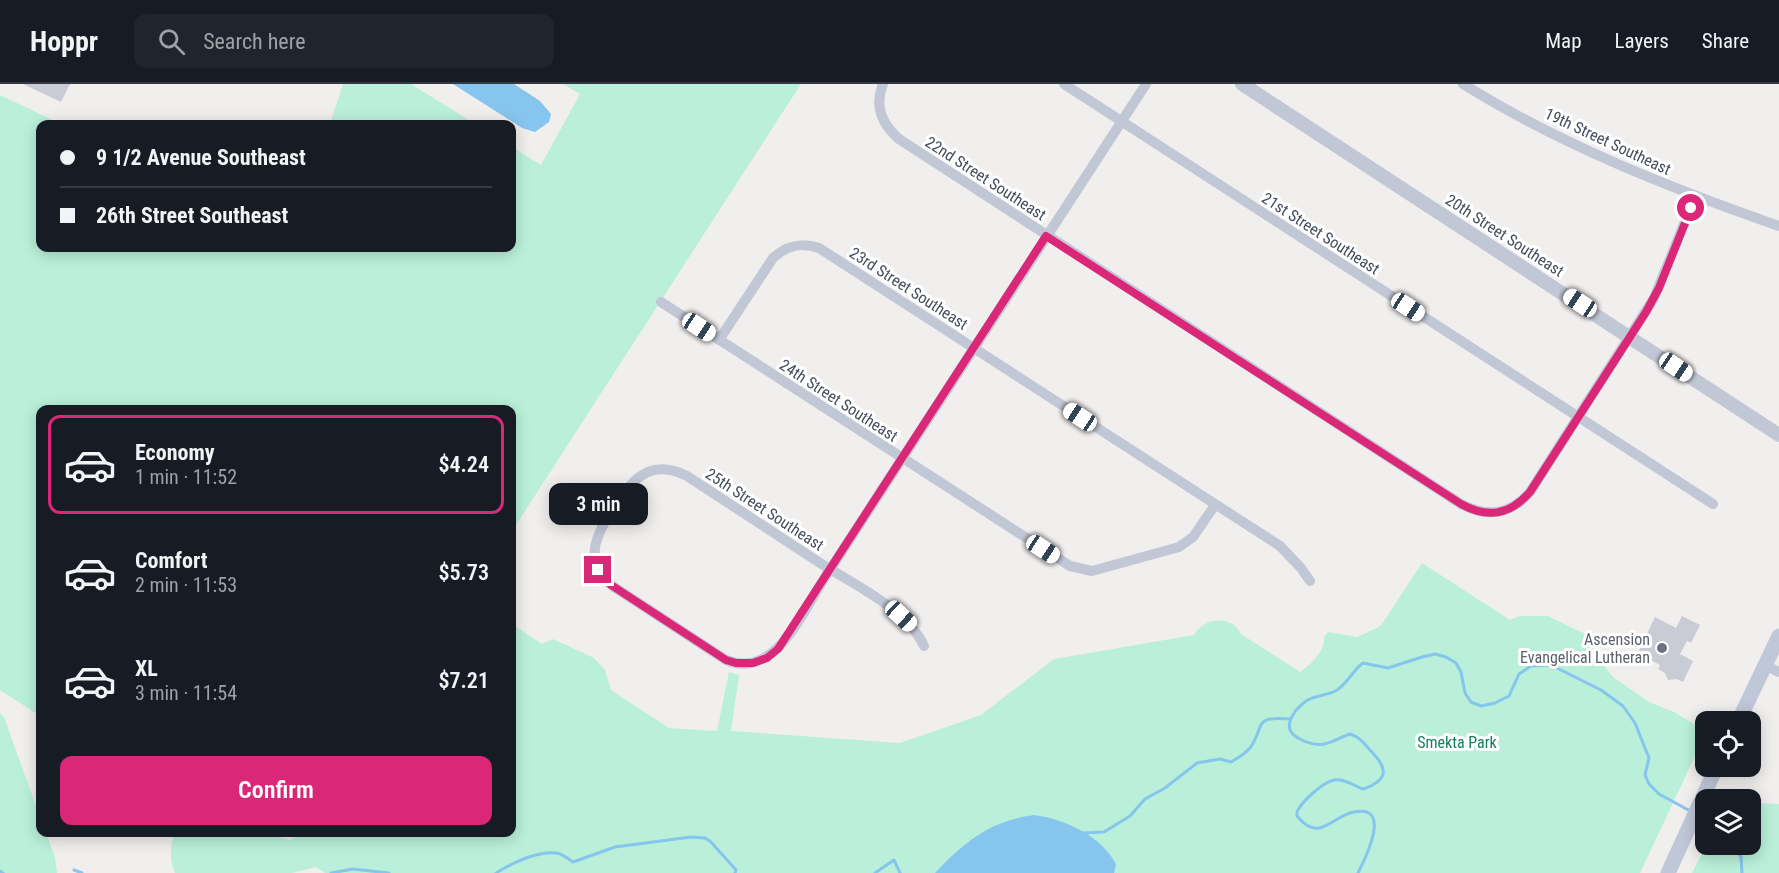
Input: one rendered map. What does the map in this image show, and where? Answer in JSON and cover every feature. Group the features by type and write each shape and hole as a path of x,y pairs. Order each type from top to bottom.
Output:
{"main road":[{"path":"1745,711 1772,669 1779,636"},
{"path":"1668,873 1713,777"}],"street":[{"name":"22nd Street Southeast","path":"883,84 879,99 880,114 891,132 1046,236 1461,504 1481,513 1507,511 1530,492 1578,417"},
{"name":"21st Street Southeast","path":"1064,84 1713,504"},
{"path":"831,570 1146,84"},
{"name":"20th Street Southeast","path":"1242,84 1779,435"},
{"name":"19th Street Southeast","path":"1462,84 1571,142 1695,197 1779,226"},
{"path":"1578,417 1659,288 1695,197"},
{"name":"23rd Street Southeast","path":"718,340 773,258 790,247 802,244 825,251 1280,546 1310,581"},
{"name":"24th Street Southeast","path":"661,302 1062,561 1086,570 1099,569 1179,547 1193,537 1215,505"},
{"name":"25th Street Southeast","path":"831,570 778,649 760,661 745,664 726,660 604,578 595,561 595,546 600,530 614,508 627,488 640,476 663,469 679,472 831,570 901,616 917,632 924,646"}],"green space":[{"path":"343,84 411,84 469,120 331,120"},
{"path":"563,84 801,84 516,525 516,405 36,405 36,713 0,690 0,95 53,120 36,120 36,252 516,252 516,149 541,165 580,94"},
{"name":"Smekta Park","path":"1422,563 1510,620 1520,616 1548,616 1585,634 1597,645 1601,662 1613,677 1649,702 1674,712 1695,725 1695,756 1640,873 325,873 316,867 292,873 175,873 171,858 174,837 279,837 290,840 295,837 516,837 516,627 542,644 553,639 594,658 605,670 611,690 669,728 717,731 729,672 739,675 731,731 900,743 981,715 1054,659 1194,635 1204,625 1225,621 1300,672 1320,653 1324,637 1328,632 1357,637 1382,624"},
{"path":"0,713 4,717 36,806 36,837 47,837 55,858 57,873 0,873"},
{"path":"1761,803 1779,804 1779,873 1692,873 1701,855 1761,855"}],"water":[{"path":"453,84 514,84 540,101 551,114 549,122 535,132 522,128 516,124 516,120 509,120"},
{"path":"1034,815 1058,820 1092,837 1116,864 1114,873 935,873 979,835 1004,822"}],"building":[{"path":"23,84 70,84 61,102"},
{"name":"Ascension Evangelical Lutheran","path":"1682,616 1700,625 1691,643 1687,641 1680,654 1693,661 1683,682 1677,679 1668,680 1665,673 1658,669 1660,665 1638,653 1655,617 1676,628"}],"waterway":[{"path":"1358,873 1373,834 1372,816 1366,812 1354,812 1326,826 1312,828 1297,816 1297,812 1313,793 1334,780 1345,781 1363,789 1372,785 1382,776 1382,766 1365,744 1353,735 1350,734 1325,744 1313,744 1293,734 1289,724 1293,714 1301,705 1310,699 1337,690 1363,663 1388,668 1435,654 1446,657 1456,663 1461,672 1465,693 1471,702 1481,706 1495,703 1509,696 1519,674 1531,666 1551,665 1601,690 1623,706 1635,723 1649,758 1645,775 1649,784 1659,794 1692,812"},
{"path":"1083,833 1104,832 1130,816 1145,799 1165,788 1197,763 1220,759 1231,762 1236,759 1250,748 1264,721 1278,718 1290,719"},
{"path":"496,873 517,862 541,854 558,853 573,862 615,847 691,837 705,838 711,842 736,870 735,873"},
{"path":"1740,855 1742,873"},
{"path":"875,873 894,860 900,873"},
{"path":"331,873 353,869 389,873"},
{"path":"74,870 82,873"}],"place":[{"name":"Ascension Evangelical Lutheran","path":"1662,648"}],"route":[{"path":"598,570 611,585 732,663 753,663 773,655 783,643 1046,236 1471,510 1490,514 1507,511 1530,492 1646,312 1659,288 1691,208"}]}
